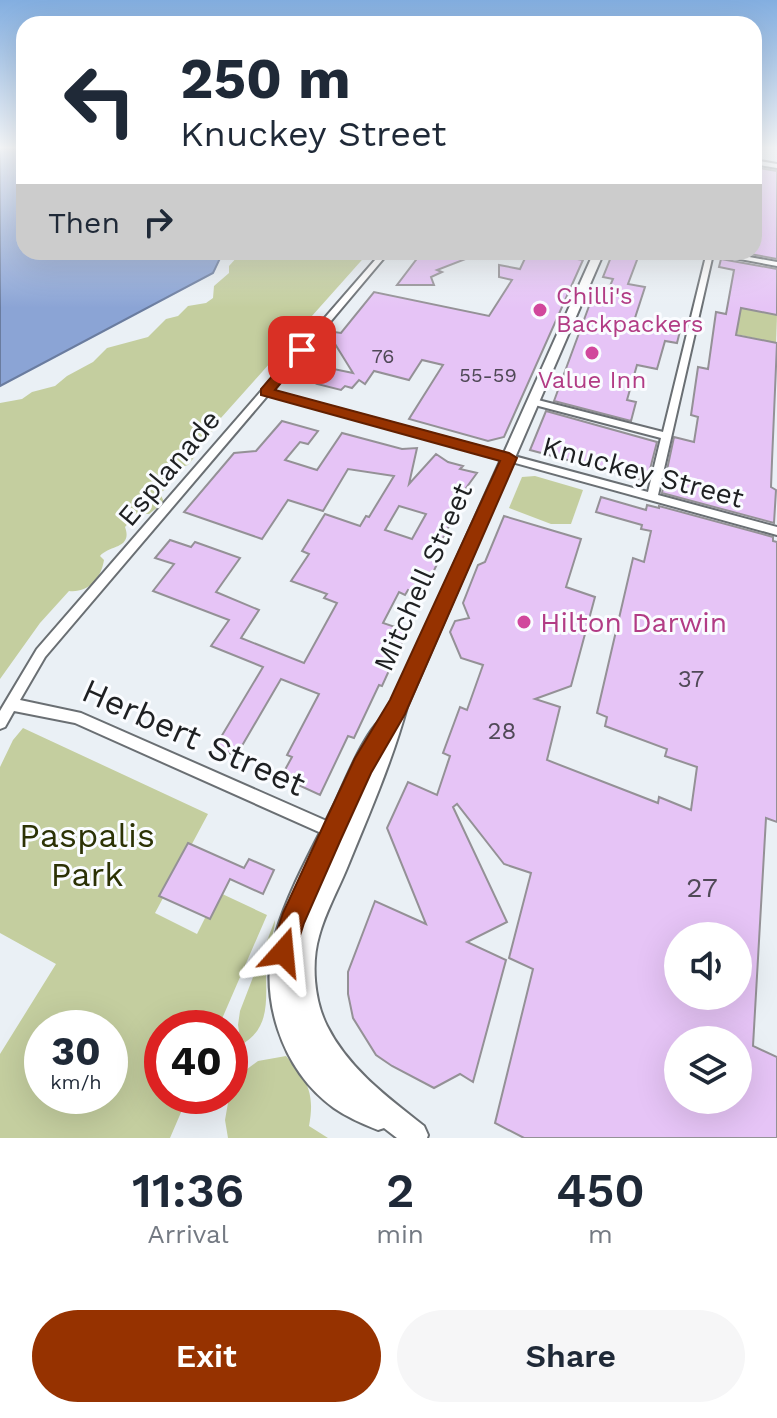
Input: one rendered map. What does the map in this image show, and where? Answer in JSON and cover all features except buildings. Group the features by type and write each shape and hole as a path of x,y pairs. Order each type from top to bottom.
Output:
{"street":[{"name":"Esplanade","path":"0,723 41,653 379,260"},
{"name":"Mitchell Street","path":"418,1136 336,1093 309,1067 300,1022 282,987 283,952 292,922 341,835 363,766 398,707 596,260"},
{"path":"652,497 709,260"},
{"path":"755,260 777,264"},
{"name":"Knuckey Street","path":"266,392 777,531"},
{"path":"534,402 667,436"},
{"name":"Herbert Street","path":"11,704 76,717 341,835"}],"green space":[{"path":"234,260 362,260 220,419 217,429 197,445 200,450 188,465 176,469 170,476 170,486 160,493 164,502 149,514 136,514 125,527 127,534 123,543 100,556 104,560 97,579 82,590 69,591 40,623 0,679 0,403 22,399 32,392 55,386 93,362 107,348 148,337 166,319 178,316 188,306 206,303 213,298 214,286 229,273 229,266"},
{"path":"741,308 777,315 776,343 736,334"},
{"path":"535,476 583,490 571,524 551,524 509,508 522,477"},
{"name":"Paspalis Park","path":"23,728 208,814 155,913 197,934 218,892 267,915 226,1010 144,1010 144,1114 180,1114 170,1138 0,1138 0,1054 24,1015 24,1114 128,1114 128,1010 27,1010 56,964 0,933 0,767 13,740"},
{"path":"275,920 267,957 264,1017 248,1040 248,1010 240,1010"},
{"path":"286,1056 308,1088 311,1105 309,1126 328,1138 228,1138 226,1114 248,1114 248,1068 258,1061"}],"water":[{"path":"0,202 16,202 16,260 219,260 213,273 0,386"}],"place":[{"name":"Chilli's Backpackers","path":"540,310"},
{"name":"Value Inn","path":"592,353"},
{"name":"Hilton Darwin","path":"524,622"}],"route":[{"path":"283,952 292,922 333,831 363,766 398,707 509,458 266,392 302,350"}]}
